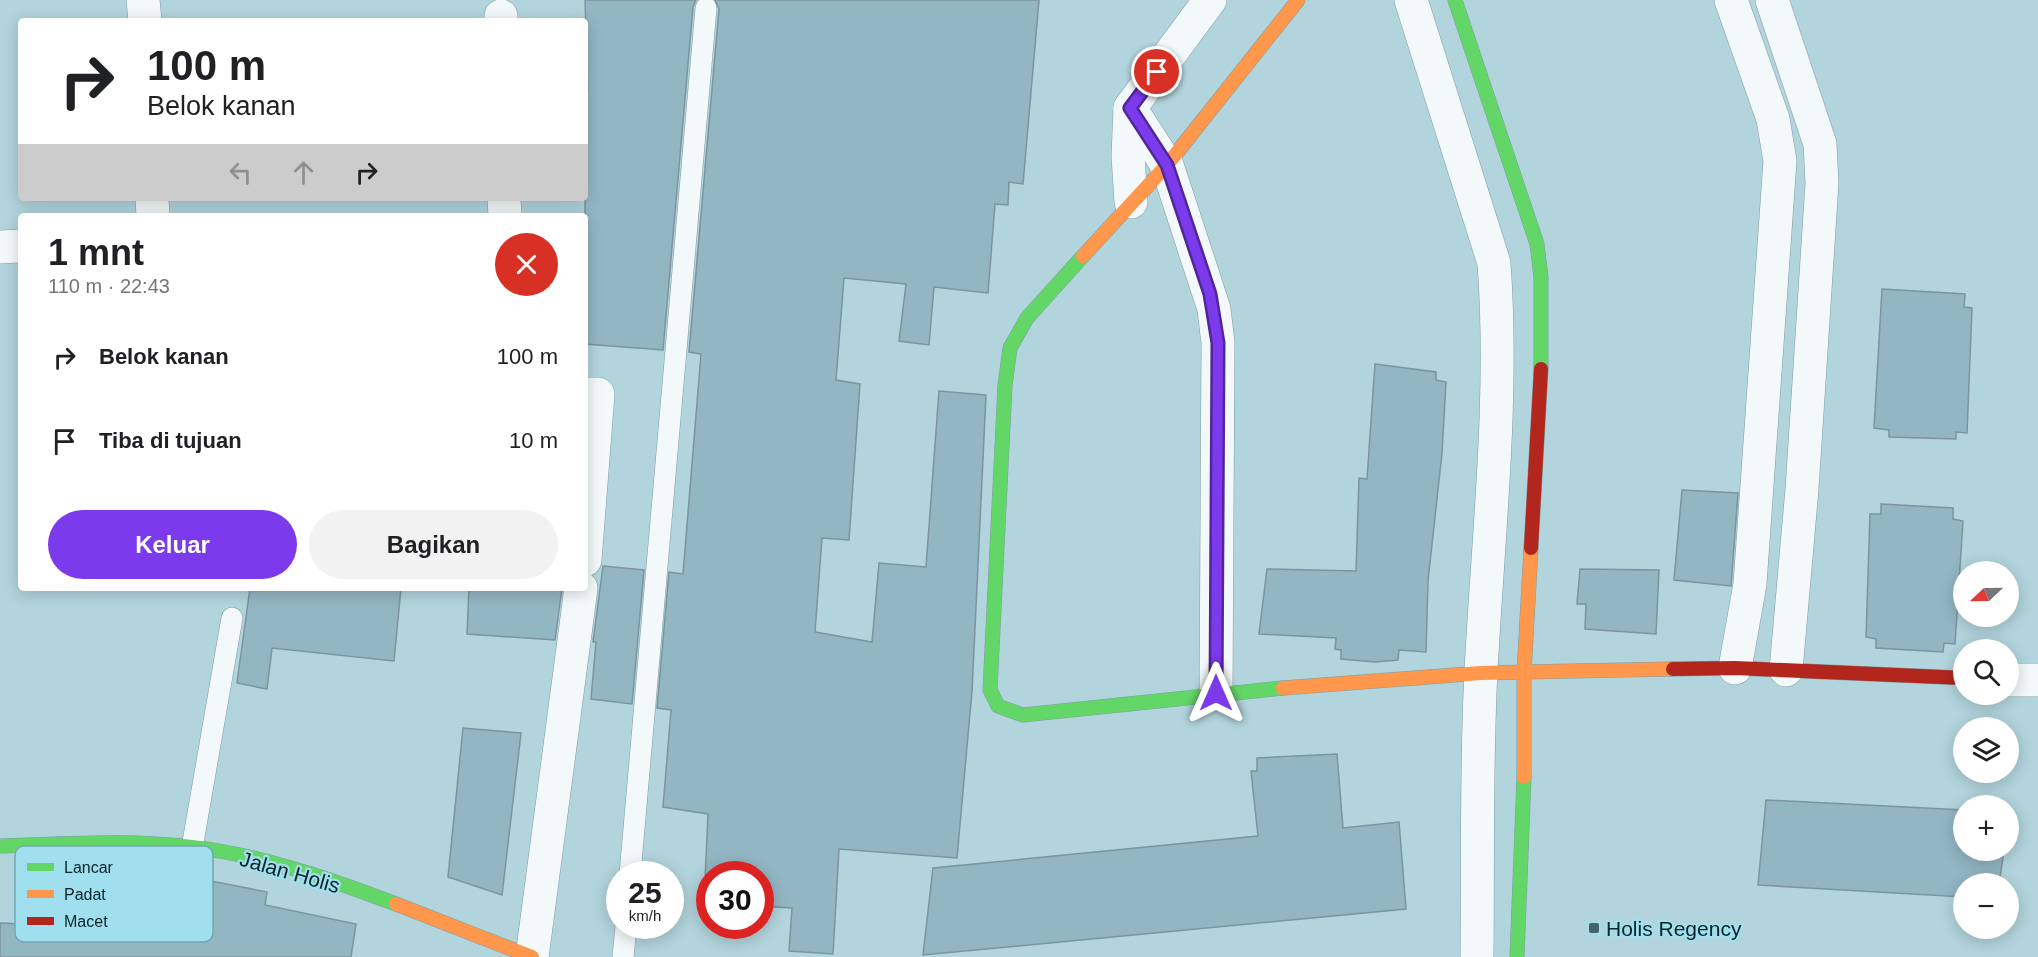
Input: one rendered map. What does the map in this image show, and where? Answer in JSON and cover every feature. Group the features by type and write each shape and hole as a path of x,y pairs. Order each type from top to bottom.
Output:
{"street":[{"path":"143,0 145,18"},
{"path":"1131,202 1128,156 1130,108 1210,0"},
{"path":"1298,0 1167,165 1027,318 1010,348 1005,385 990,690 1002,709 1023,715 1216,693 1481,674 1735,668 1953,678"},
{"path":"1412,0 1494,264 1498,387 1481,674 1477,957"},
{"path":"1455,0 1537,244 1541,278 1542,342 1524,674 1526,734 1517,957"},
{"path":"1731,0 1773,119 1780,161 1750,584 1735,668"},
{"path":"1772,0 1820,144 1822,183 1798,534 1786,670"},
{"path":"1130,108 1167,165 1212,299 1218,343 1216,693"},
{"path":"1773,119 1810,109"},
{"path":"0,247 18,246"},
{"path":"588,394 598,394 588,522"},
{"path":"1754,531 1798,534"},
{"path":"532,957 581,591"},
{"path":"2019,680 2038,680"},
{"name":"Jalan Holis","path":"0,846 122,843 164,846"},
{"name":"Jalan Holis","path":"213,851 253,858 324,880 532,957"}],"lane":[{"path":"631,861 706,8"},
{"path":"192,846 232,618"},
{"path":"623,957 625,939"}],"building":[{"path":"585,0 696,0 693,7 663,350 588,344 588,213 585,213 585,201 588,201 588,18 586,18"},
{"path":"715,0 1039,0 1023,184 1009,182 1008,205 995,204 988,293 934,287 929,345 899,341 906,284 844,278 836,380 860,384 849,540 822,538 815,632 872,642 879,563 926,567 939,391 986,395 972,691 957,858 839,849 833,954 789,951 792,908 774,907 774,861 706,861 708,814 663,807 671,710 657,708 669,572 683,574 701,354 689,352 719,9"},
{"path":"1882,289 1965,294 1964,307 1972,308 1967,433 1956,432 1956,439 1889,437 1889,430 1874,428"},
{"path":"1375,364 1436,372 1436,380 1446,382 1442,453 1428,581 1426,652 1399,650 1398,660 1375,662 1341,659 1341,650 1335,649 1336,638 1259,634 1267,569 1356,571 1359,478 1367,479"},
{"path":"1682,490 1738,493 1731,586 1674,580"},
{"path":"1881,504 1953,508 1953,519 1963,521 1960,561 1953,561 1953,627 1956,627 1955,639 1953,639 1953,644 1944,643 1943,652 1876,648 1876,639 1866,637 1870,514 1881,514"},
{"path":"603,566 644,570 632,704 591,699 596,642 593,642"},
{"path":"1580,569 1659,570 1656,634 1585,629 1586,604 1577,604"},
{"path":"250,591 401,591 394,661 272,648 267,689 237,683"},
{"path":"469,591 562,591 555,640 467,634"},
{"path":"463,728 521,733 502,895 448,877"},
{"path":"1337,754 1343,828 1399,822 1406,909 923,955 933,868 1258,836 1251,771 1257,771 1257,758"},
{"path":"1766,800 1953,809 1953,861 2002,861 2001,873 1953,873 1953,896 1758,885"},
{"path":"213,881 267,892 265,905 356,924 351,957 0,957 0,923 15,924 15,942 213,942"}],"traffic: fast":[{"path":"1455,0 1537,244 1541,277 1541,369"},
{"path":"1083,256 1027,318 1010,348 1005,385 990,690 998,706 1023,715 1283,688"},
{"path":"1517,957 1524,777"},
{"path":"0,846 112,843 178,846"},
{"path":"213,850 290,868 396,904"}],"traffic: slow":[{"path":"1083,256 1167,165 1298,0"},
{"path":"1524,777 1524,673 1531,548"},
{"path":"1283,688 1481,673 1673,669"},
{"path":"396,904 532,957"}],"traffic: jam":[{"path":"1531,548 1541,369"},
{"path":"1673,669 1735,668 1953,678"}],"place":[{"name":"Holis Regency","path":"1594,928"}],"route":[{"path":"1157,72 1130,108 1167,165 1206,280 1214,309 1218,343 1216,693"}]}
